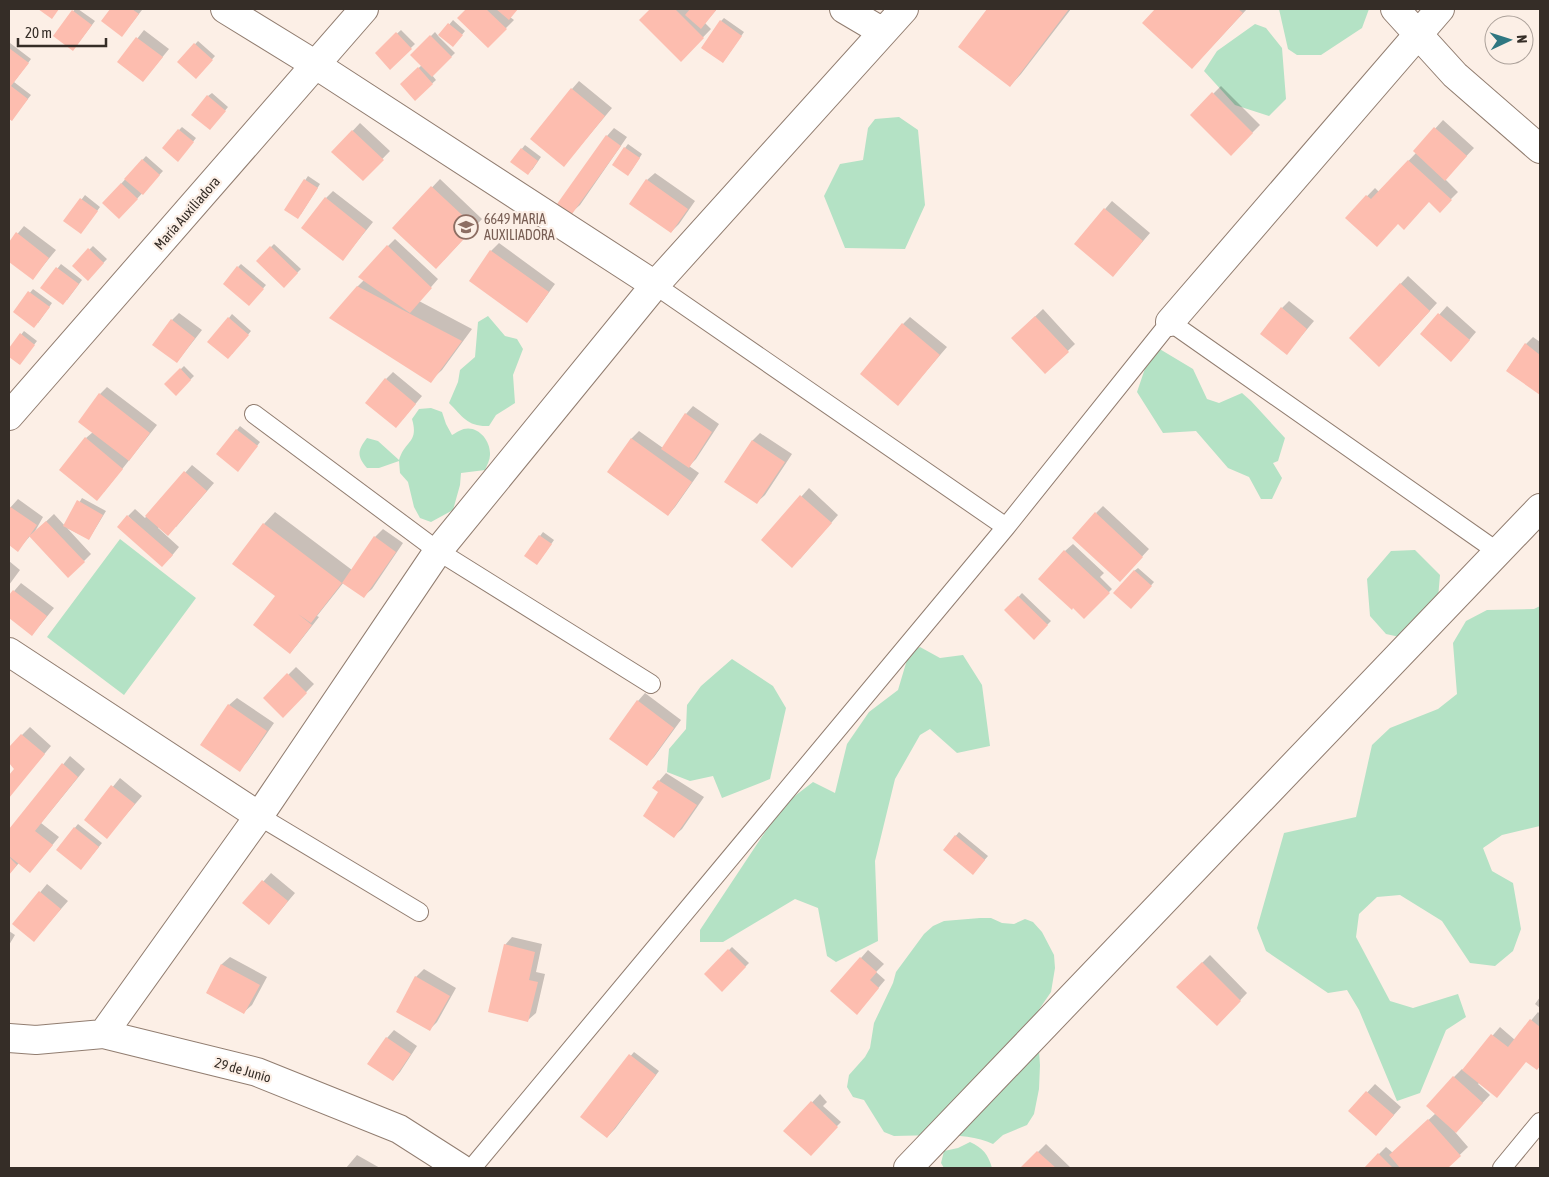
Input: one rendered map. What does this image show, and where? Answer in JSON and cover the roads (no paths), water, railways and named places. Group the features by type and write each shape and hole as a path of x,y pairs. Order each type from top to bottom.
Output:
{"street":[{"path":"226,9 656,285"},
{"name":"María Auxiliadora","path":"9,416 364,9"},
{"path":"844,9 883,32"},
{"path":"103,1034 259,816 438,551 656,285 904,9"},
{"path":"1395,9 1456,75 1540,149"},
{"path":"1170,322 1440,9"},
{"path":"908,1168 1540,508"},
{"path":"9,652 259,816"},
{"name":"29 de Junio","path":"9,1038 36,1040 103,1034 257,1072 399,1129 460,1168"}],"lane":[{"path":"656,285 1006,527"},
{"path":"472,1168 1006,527 1170,322 1498,552"},
{"path":"254,414 438,551 652,684"},
{"path":"259,816 419,912"},
{"path":"1502,1168 1540,1122"}],"place":[{"name":"6649 MARIA AUXILIADORA","path":"466,227"}]}
